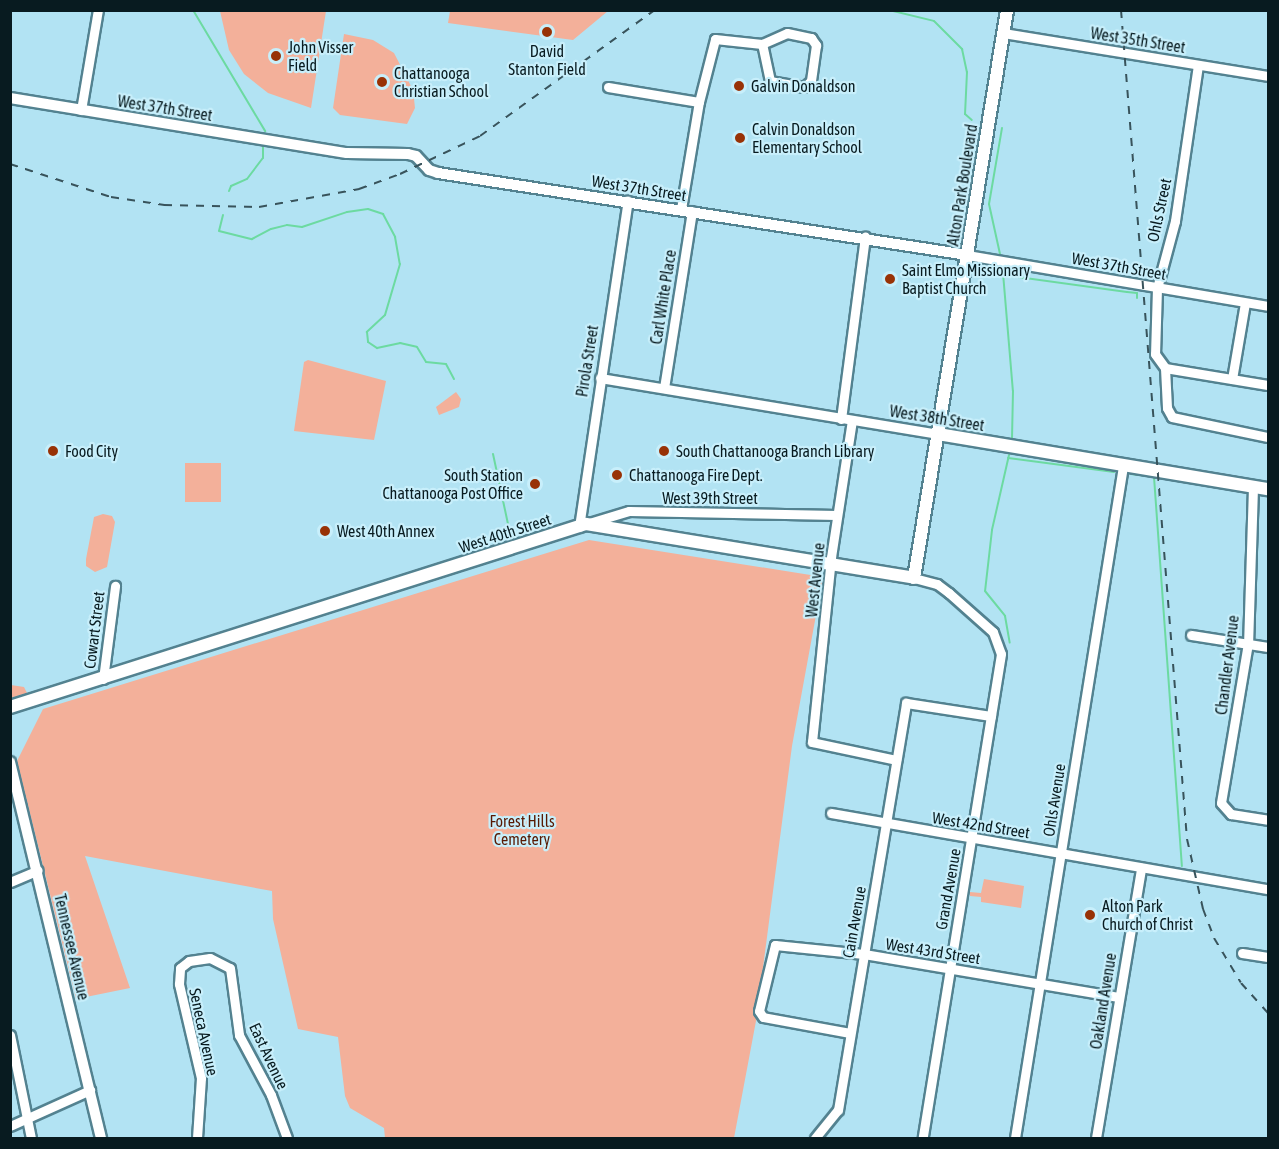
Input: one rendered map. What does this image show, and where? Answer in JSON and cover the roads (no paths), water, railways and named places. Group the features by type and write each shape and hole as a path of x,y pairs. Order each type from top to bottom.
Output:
{"main road":[{"name":"Alton Park Boulevard","path":"914,578 1006,10"},
{"name":"West 38th Street","path":"938,434 1269,489"},
{"name":"West 40th Street","path":"10,707 582,526 914,578"}],"street":[{"path":"81,110 98,10"},
{"path":"787,33 811,38 816,45 811,81 804,87 770,81 762,44 787,33"},
{"name":"West 35th Street","path":"1003,33 1269,76"},
{"name":"Carl White Place","path":"664,388 699,102 715,39 762,44"},
{"name":"Ohls Street","path":"1198,65 1175,221 1157,288 1161,365 1167,408 1177,420 1269,436"},
{"path":"608,87 699,102"},
{"name":"West 37th Street","path":"10,98 347,153 408,154 416,156 438,173 865,237 1269,306"},
{"name":"Pirola Street","path":"582,526 600,378 628,201"},
{"path":"841,418 865,237"},
{"path":"1232,378 1245,303"},
{"path":"1161,365 1269,385"},
{"name":"West 38th Street","path":"600,378 938,434"},
{"name":"West Avenue","path":"852,420 837,515 812,742 896,760"},
{"name":"Ohls Avenue","path":"1015,1138 1038,983 1123,466"},
{"name":"Chandler Avenue","path":"1253,487 1248,643 1221,803 1224,810 1269,820"},
{"name":"West 39th Street","path":"582,526 629,511 837,515"},
{"name":"West 40th Street","path":"914,578 943,589 993,632 1000,645"},
{"name":"Cowart Street","path":"103,679 115,585"},
{"path":"1191,635 1269,647"},
{"name":"Grand Avenue","path":"923,1138 991,716 1000,645"},
{"name":"Cain Avenue","path":"815,1138 838,1110 906,702 991,716"},
{"name":"Tennessee Avenue","path":"10,762 38,870 101,1138"},
{"name":"West 42nd Street","path":"831,813 886,825 1269,889"},
{"name":"Oakland Avenue","path":"1096,1138 1141,868"},
{"path":"10,882 38,870"},
{"name":"West 43rd Street","path":"850,1032 764,1017 759,1011 775,945 864,954 1118,997"},
{"path":"1242,953 1269,957"},
{"name":"East Avenue","path":"180,968 189,961 210,958 230,968 239,1035 271,1095 287,1138"},
{"name":"Seneca Avenue","path":"180,968 179,984 201,1078 197,1138"},
{"path":"10,1035 32,1138"},
{"path":"10,1126 90,1090"}],"waterway":[{"path":"193,10 265,131"},
{"path":"889,10 934,21 962,49 967,72 965,114 972,120"},
{"path":"1000,254 989,204 1002,128"},
{"path":"229,191 231,186 247,179 263,158 263,145"},
{"path":"223,215 219,231 252,239 271,229 287,225 302,227 347,212 368,209 383,214 395,237 400,264 385,315 367,332 368,342 377,348 400,343 417,347 426,362 446,364 454,379"},
{"path":"1003,273 1013,391 1012,439"},
{"path":"1003,275 1137,293 1137,298"},
{"path":"493,454 510,533"},
{"path":"1009,455 992,530 985,591 1005,616 1010,643"},
{"path":"1008,458 1114,472"},
{"path":"1131,474 1154,477 1182,866"}],"railway":[{"path":"10,164 111,197 164,205 259,207 359,189 400,174 480,136 655,10"},
{"path":"1121,10 1187,839 1203,909 1214,938 1241,983 1268,1013"}],"place":[{"name":"David Stanton Field","path":"547,32"},
{"name":"John Visser Field","path":"276,56"},
{"name":"Chattanooga Christian School","path":"382,82"},
{"name":"Galvin Donaldson","path":"739,86"},
{"name":"Calvin Donaldson Elementary School","path":"740,138"},
{"name":"Saint Elmo Missionary Baptist Church","path":"890,279"},
{"name":"Food City","path":"53,451"},
{"name":"South Chattanooga Branch Library","path":"664,451"},
{"name":"Chattanooga Fire Dept.","path":"617,475"},
{"name":"South Station Chattanooga Post Office","path":"535,484"},
{"name":"West 40th Annex","path":"325,531"},
{"name":"Alton Park Church of Christ","path":"1090,915"}],"park label":[{"name":"Forest Hills Cemetery","path":"522,830"}]}
